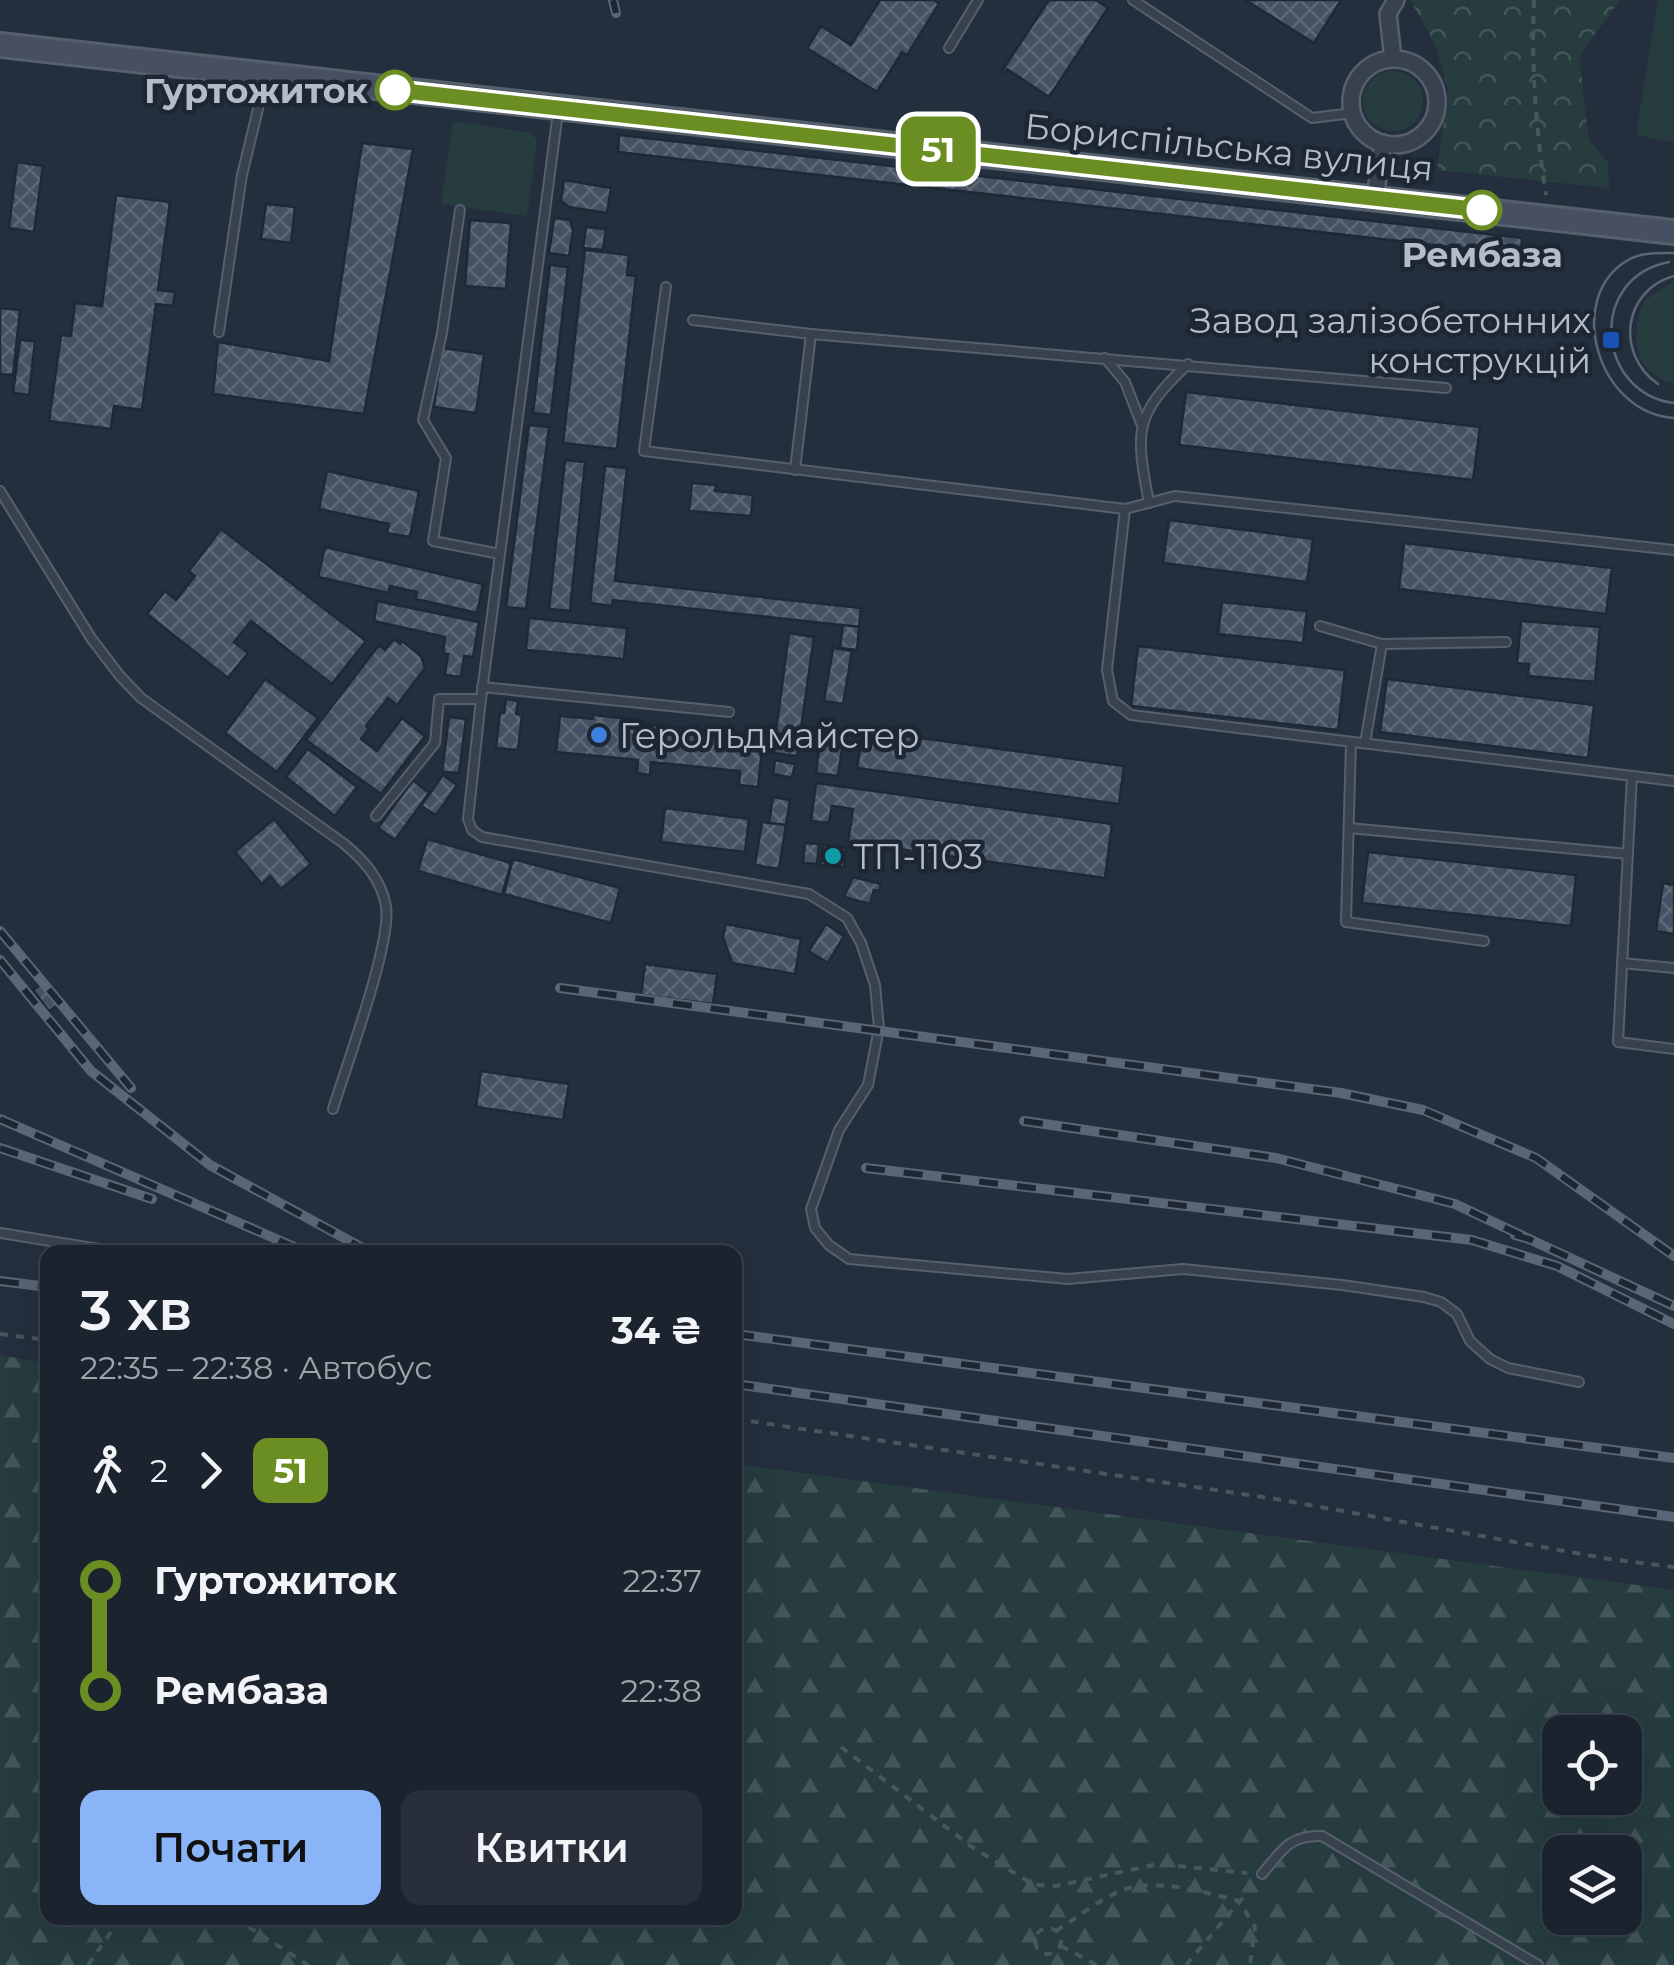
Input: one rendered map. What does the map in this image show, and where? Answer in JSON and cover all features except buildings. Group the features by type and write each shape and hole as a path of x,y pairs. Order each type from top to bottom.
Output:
{"main road":[{"name":"Бориспільська вулиця","path":"0,44 1674,232"}],"street":[{"path":"1393,59 1388,14 1396,0"},
{"path":"1393,59 1414,64 1430,79 1435,89 1436,112 1416,139 1394,144 1383,143 1364,132 1353,113 1352,91 1363,72 1393,59"},
{"path":"1374,198 1383,143"}],"lane":[{"path":"949,48 978,0"},
{"path":"1132,0 1312,118 1353,113"},
{"path":"219,332 242,175 266,74"},
{"path":"558,108 480,699 468,819 472,830 482,837 810,894 847,918 861,943 874,985 879,1028 868,1085 839,1130 811,1209 815,1228 829,1245 849,1259 1087,1280 1184,1269 1342,1284 1424,1297 1442,1302 1457,1314 1470,1340 1490,1359 1508,1368 1579,1382"},
{"path":"460,210 442,333 423,420 446,458 433,542 500,554"},
{"path":"666,286 644,451 1126,509 1175,496 1674,550"},
{"path":"693,320 811,334 1446,388"},
{"path":"796,470 811,334"},
{"path":"1105,358 1125,382 1140,414 1138,445 1149,503"},
{"path":"1141,425 1166,384 1188,364"},
{"path":"0,492 91,638 141,698 313,821 358,855 371,870 382,892 388,927 334,1108"},
{"path":"1126,509 1106,670 1113,701 1131,715 1674,781"},
{"path":"1320,626 1382,644 1506,642"},
{"path":"1365,743 1382,644"},
{"path":"482,687 728,712"},
{"path":"376,816 435,743 439,699 480,699"},
{"path":"1351,742 1346,922 1484,941"},
{"path":"1632,776 1618,1042 1674,1050"},
{"path":"1349,828 1628,854"},
{"path":"1622,963 1674,968"},
{"path":"0,1233 75,1245"},
{"path":"1262,1874 1290,1841 1322,1836 1538,1965"}],"path":[{"path":"1534,0 1533,61 1546,195"},
{"path":"0,1334 40,1339"},
{"path":"742,1420 1276,1499 1674,1568"},
{"path":"841,1746 972,1847 1034,1885 1056,1886 1158,1864 1262,1874"},
{"path":"1186,1965 1262,1874"},
{"path":"1056,1931 1100,1902 1136,1886 1191,1889 1239,1901 1254,1928 1250,1965"},
{"path":"88,1965 116,1925"},
{"path":"246,1925 308,1965"},
{"path":"1040,1930 1056,1931 1061,1938 1060,1946 1047,1954 1040,1952 1036,1937 1040,1930"},
{"path":"1060,1946 1097,1965"},
{"path":"1047,1954 1049,1965"}],"green space":[{"path":"1410,0 1620,0 1579,56 1589,141 1608,162 1609,188 1437,170 1448,90 1435,44"},
{"path":"1658,0 1674,0 1674,142 1636,135"},
{"path":"1393,71 1414,80 1423,101 1414,122 1393,131 1372,122 1363,101 1372,80"},
{"path":"453,121 531,133 537,140 527,216 441,204"},
{"path":"1674,281 1674,383 1660,378 1643,362 1638,351 1637,326 1644,301"},
{"path":"0,1355 40,1362 40,1925 742,1925 742,1465 1674,1590 1674,1965 0,1965"}],"tram line":[{"path":"1674,253 1633,257 1608,277 1597,300 1594,325 1598,351 1609,376 1625,396 1647,411 1674,418"},
{"path":"1669,262 1642,272 1624,290 1614,311 1612,335 1617,359 1629,379 1648,395 1674,403"},
{"path":"1658,384 1635,356 1631,324 1644,295 1657,283 1674,276"}],"railway":[{"path":"613,0 616,13"},
{"path":"0,931 131,1088"},
{"path":"0,960 91,1071 210,1165 357,1245"},
{"path":"560,988 1341,1093 1423,1110 1536,1158 1674,1256"},
{"path":"0,1119 290,1245"},
{"path":"1024,1121 1276,1158 1455,1204 1529,1239"},
{"path":"0,1148 152,1199"},
{"path":"866,1168 1472,1240 1557,1266 1674,1324"},
{"path":"1515,1235 1674,1306"},
{"path":"0,1281 40,1286"},
{"path":"742,1335 1674,1458"},
{"path":"742,1385 1674,1517"}],"bus line":[{"name":"51","path":"395,90 1482,210"}],"place":[{"name":"Гуртожиток","path":"395,90"},
{"name":"Рембаза","path":"1482,210"},
{"name":"Завод залізобетонних конструкцій","path":"1611,340"},
{"name":"Герольдмайстер","path":"599,735"},
{"name":"ТП-1103","path":"833,856"}]}
